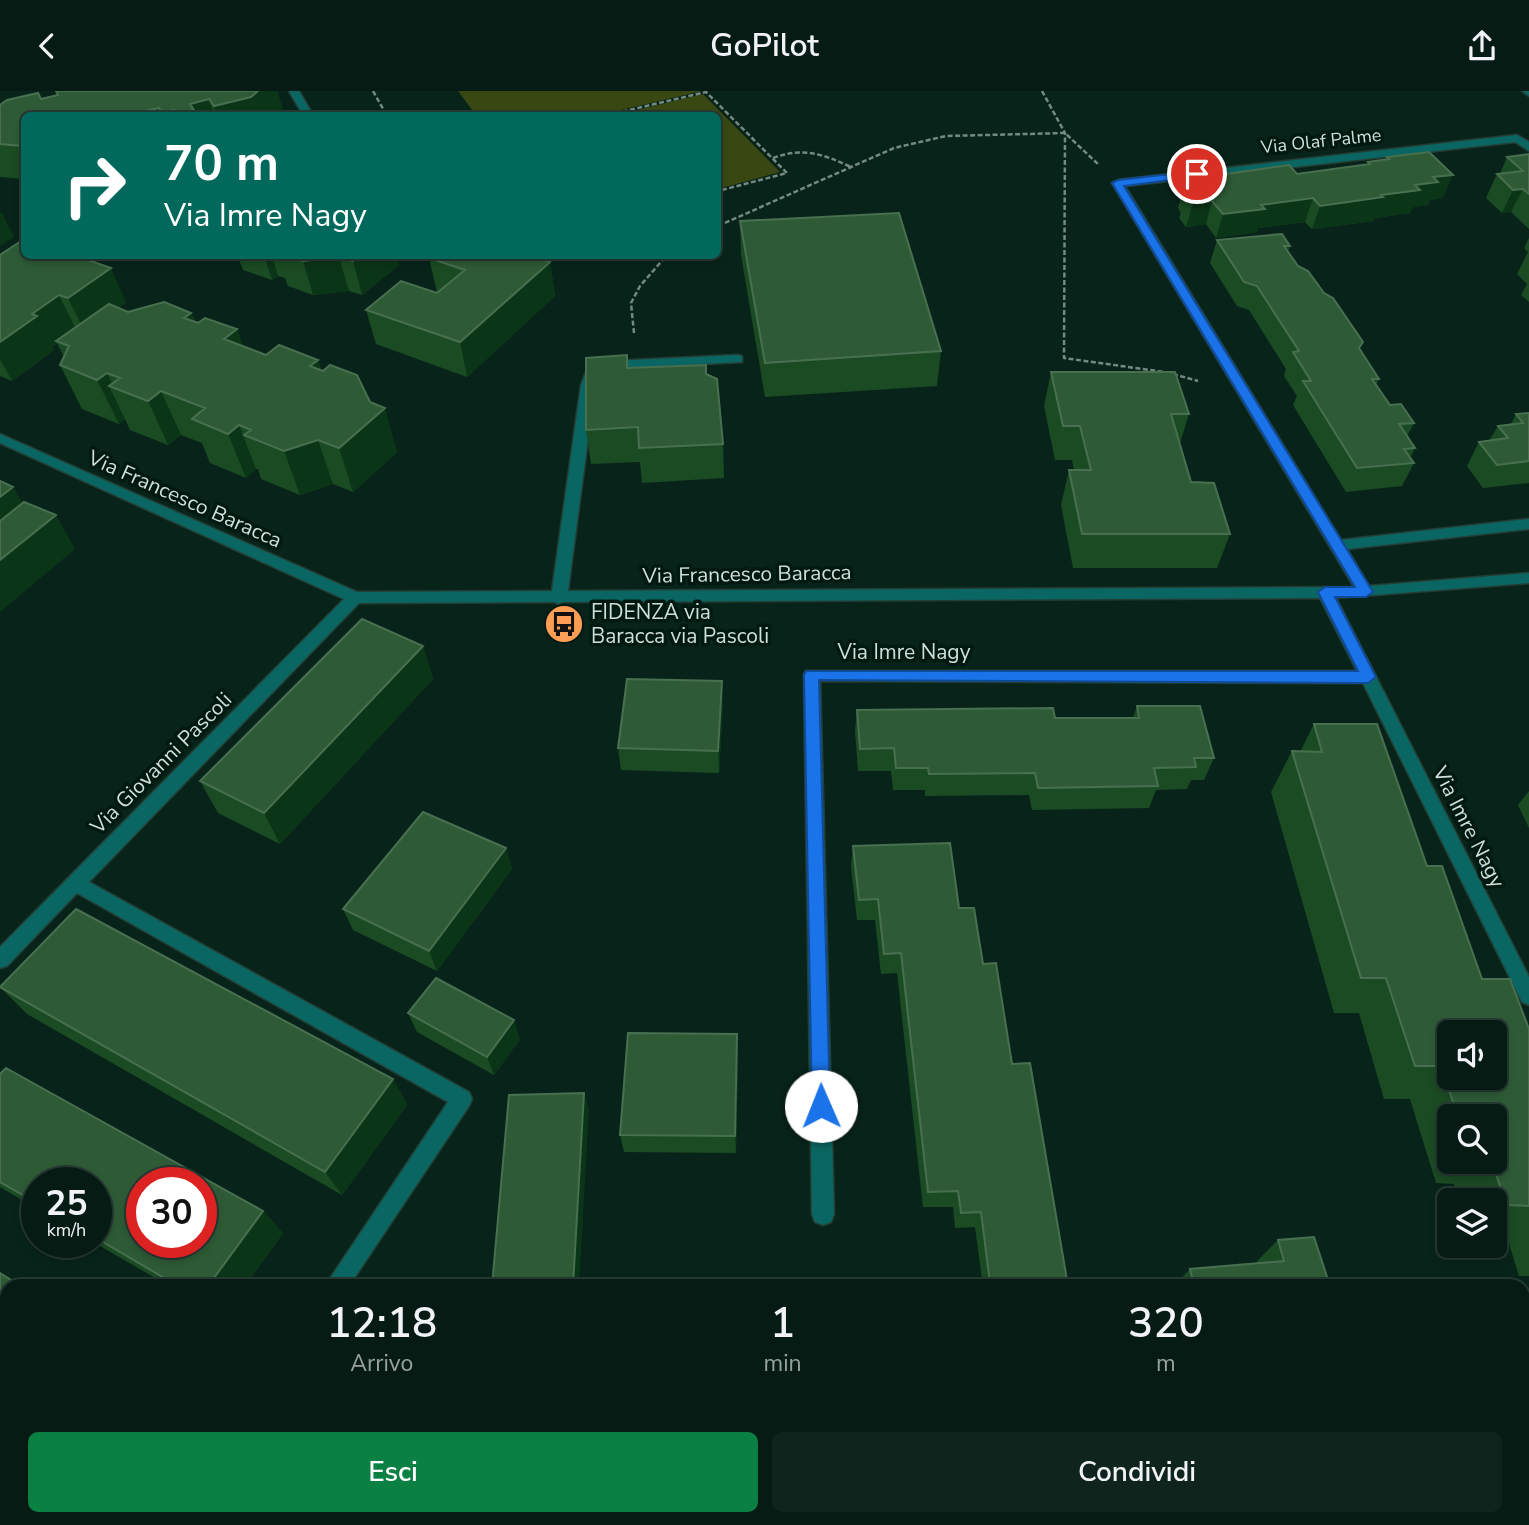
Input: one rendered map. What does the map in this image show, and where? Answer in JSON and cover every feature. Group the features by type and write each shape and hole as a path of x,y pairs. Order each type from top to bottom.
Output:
{"street":[{"path":"294,91 306,112"},
{"name":"Via Olaf Palme","path":"1118,183 1517,138 1529,148"},
{"path":"1118,183 1366,592"},
{"path":"559,598 588,385 595,365 737,359"},
{"name":"Via Francesco Baracca","path":"0,438 355,599 876,593 1366,592 1529,578"},
{"path":"1338,545 1529,524"},
{"name":"Via Imre Nagy","path":"1325,592 1529,996"},
{"name":"Via Giovanni Pascoli","path":"0,960 355,599"},
{"name":"Via Imre Nagy","path":"823,1214 812,675 1368,677"},
{"path":"75,883 462,1099 341,1279"}],"path":[{"path":"373,91 384,112"},
{"path":"1042,91 1065,133 1118,183"},
{"path":"621,112 706,92 787,173 721,190"},
{"path":"721,225 894,148 946,136 1065,133"},
{"path":"1065,133 1064,358 1160,371 1206,382"},
{"path":"773,158 798,149 817,151 851,167"},
{"path":"634,364 636,348 631,303 640,286 664,259"}],"green space":[{"path":"458,91 702,91 613,112 474,112"},
{"path":"703,94 721,112 628,112"},
{"path":"721,112 780,172 721,188"}],"building":[{"path":"56,91 258,91 251,97 214,106 209,99 190,104 194,110 185,112 161,112 159,108 142,112 21,112 21,146 0,144 0,105 7,100 38,93 41,99 58,95"},
{"path":"1429,152 1453,175 1433,177 1438,182 1415,185 1420,190 1320,206 1313,198 1261,205 1265,209 1223,214 1212,201 1193,203 1186,194 1191,193 1184,185 1216,181 1212,176 1289,165 1297,174 1370,164 1368,162 1389,159 1387,157"},
{"path":"1529,154 1529,194 1523,189 1513,190 1497,174 1523,171 1507,157"},
{"path":"899,213 941,351 765,363 740,221"},
{"path":"1282,234 1290,246 1284,246 1298,266 1308,271 1324,293 1333,298 1363,342 1359,348 1379,379 1372,379 1390,405 1401,404 1414,423 1399,424 1415,448 1404,449 1414,463 1357,468 1303,381 1311,381 1293,352 1299,351 1257,286 1244,282 1217,240"},
{"path":"21,241 21,259 85,259 111,268 68,298 59,295 32,314 37,316 0,342 0,255"},
{"path":"432,259 542,259 550,262 460,342 366,310 401,281 437,293 465,270"},
{"path":"164,302 191,313 184,318 198,323 205,318 237,329 224,339 266,355 279,345 318,360 310,366 323,371 330,365 357,375 370,402 385,408 339,448 318,440 284,451 244,435 251,430 239,425 228,434 192,419 205,408 161,391 148,401 109,386 120,378 107,373 97,380 60,365 69,346 56,341 109,304 128,312"},
{"path":"627,355 627,368 706,365 706,374 717,379 723,444 639,448 638,427 586,430 586,358"},
{"path":"1051,372 1175,372 1189,414 1171,414 1191,482 1214,483 1230,534 1082,534 1069,470 1091,470 1080,426 1063,426"},
{"path":"1529,413 1529,461 1497,465 1479,442 1508,438 1498,426 1523,423 1516,414"},
{"path":"0,481 13,487 0,497"},
{"path":"24,502 56,515 0,560 0,521"},
{"path":"362,619 423,646 264,813 200,781"},
{"path":"627,679 722,681 718,751 618,748"},
{"path":"1137,706 1200,706 1214,758 1194,758 1196,767 1154,768 1158,786 1038,788 1035,773 929,774 928,768 896,768 894,748 860,749 857,710 1053,708 1055,718 1139,718"},
{"path":"1314,724 1377,724 1427,866 1442,866 1482,979 1510,979 1529,1029 1529,1206 1507,1205 1507,1188 1500,1188 1496,1174 1507,1174 1507,1104 1454,1104 1449,1090 1507,1090 1507,1020 1437,1020 1437,1066 1415,1066 1386,978 1361,978 1292,751 1322,752"},
{"path":"423,812 506,848 429,951 343,909"},
{"path":"950,843 959,908 974,908 983,964 996,963 1012,1064 1030,1063 1067,1279 989,1279 981,1212 961,1213 958,1191 928,1192 901,953 884,954 878,899 859,900 853,846"},
{"path":"76,909 393,1079 325,1172 0,987"},
{"path":"436,978 514,1020 487,1057 408,1013"},
{"path":"628,1033 737,1034 735,1136 620,1135"},
{"path":"6,1068 184,1167 126,1167 126,1256 112,1247 112,1167 21,1167 21,1194 0,1182 0,1074"},
{"path":"584,1093 573,1279 493,1279 509,1095"},
{"path":"217,1185 263,1211 213,1279 166,1279 130,1258 217,1258"},
{"path":"1314,1237 1328,1279 1192,1279 1190,1269 1284,1261 1278,1240"}],"place":[{"name":"FIDENZA via Baracca via Pascoli","path":"564,624"}],"route":[{"path":"821,1106 812,675 1368,677 1325,592 1366,592 1118,183 1197,174"}]}
